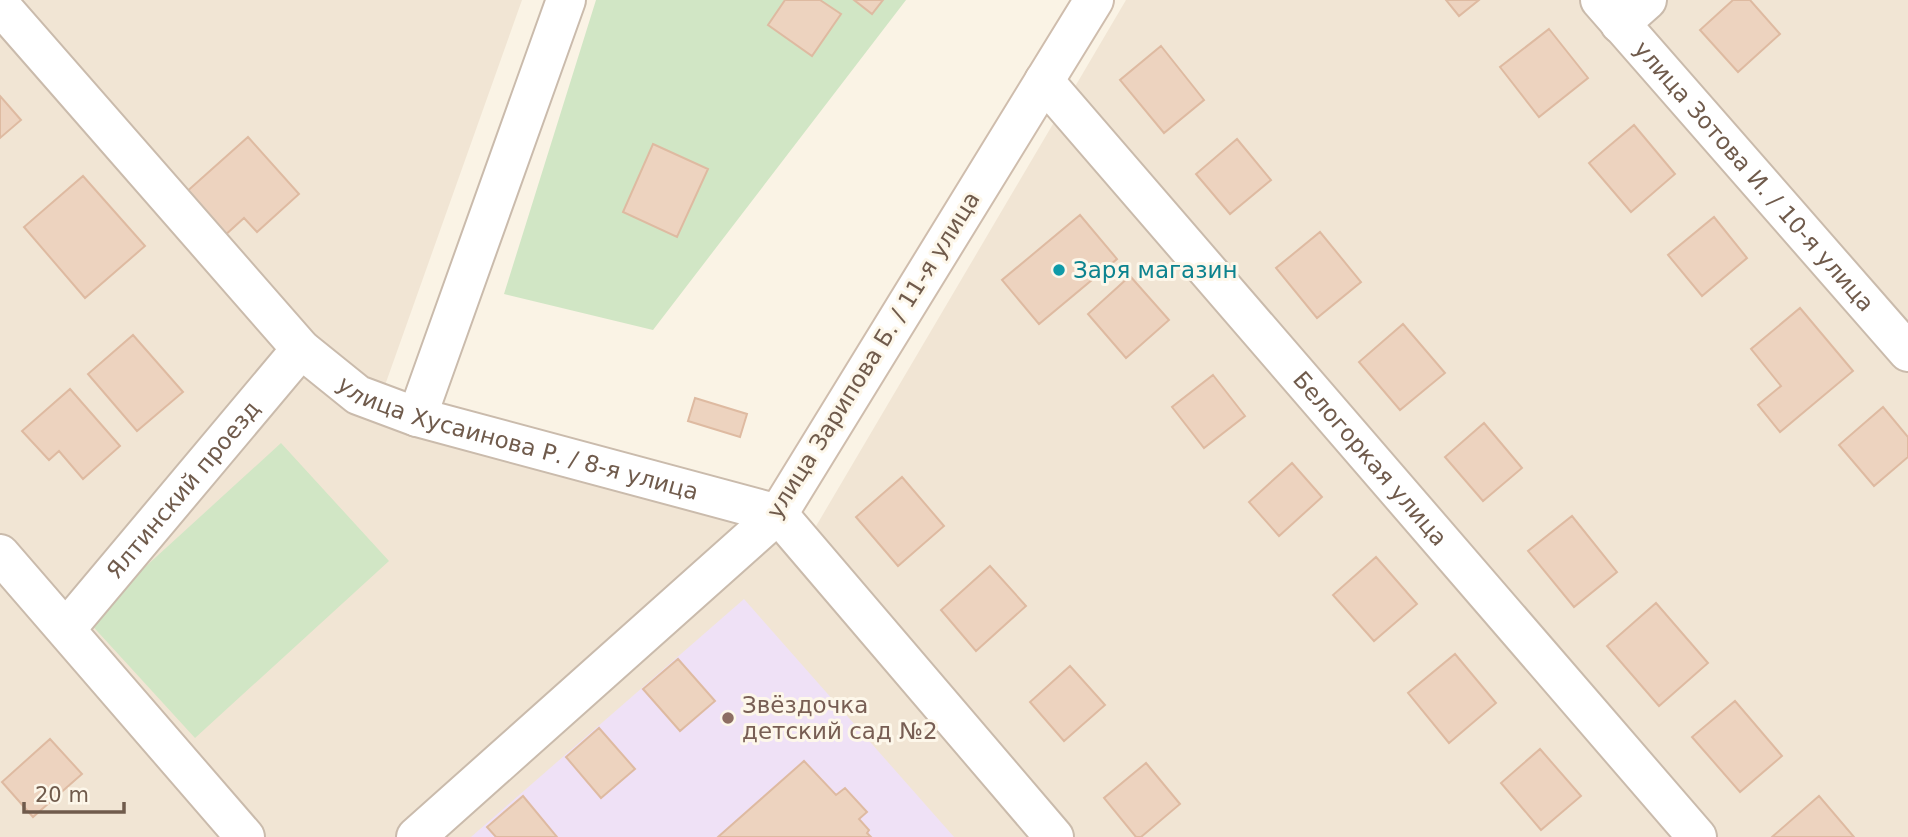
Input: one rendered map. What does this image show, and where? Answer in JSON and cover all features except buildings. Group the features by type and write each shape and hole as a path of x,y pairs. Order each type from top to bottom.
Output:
{"street":[{"path":"417,417 566,0"},
{"name":"улица Зарипова Б. / 11-я улица","path":"416,837 778,514 1094,0"},
{"name":"улица Хусаинова Р. / 8-я улица","path":"0,5 301,349 358,395 417,417 778,514"},
{"name":"улица Зотова И. / 10-я улица","path":"1622,8 1908,352"},
{"name":"Белогоркая улица","path":"1044,81 1697,837"},
{"name":"Ялтинский проезд","path":"66,629 301,349"},
{"path":"778,514 1054,837"},
{"path":"0,554 245,837"}],"shaded area":[{"path":"0,0 522,0 384,388 812,533 1126,0 1908,0 1908,837 0,837"},
{"name":"Звёздочка детский сад №2","path":"744,599 954,837 471,837"}],"green space":[{"path":"596,0 906,0 653,330 504,294"},
{"path":"281,443 389,561 195,738 87,620"}],"place":[{"name":"Заря магазин","path":"1059,270"},
{"name":"Звёздочка детский сад №2","path":"728,718"}]}
